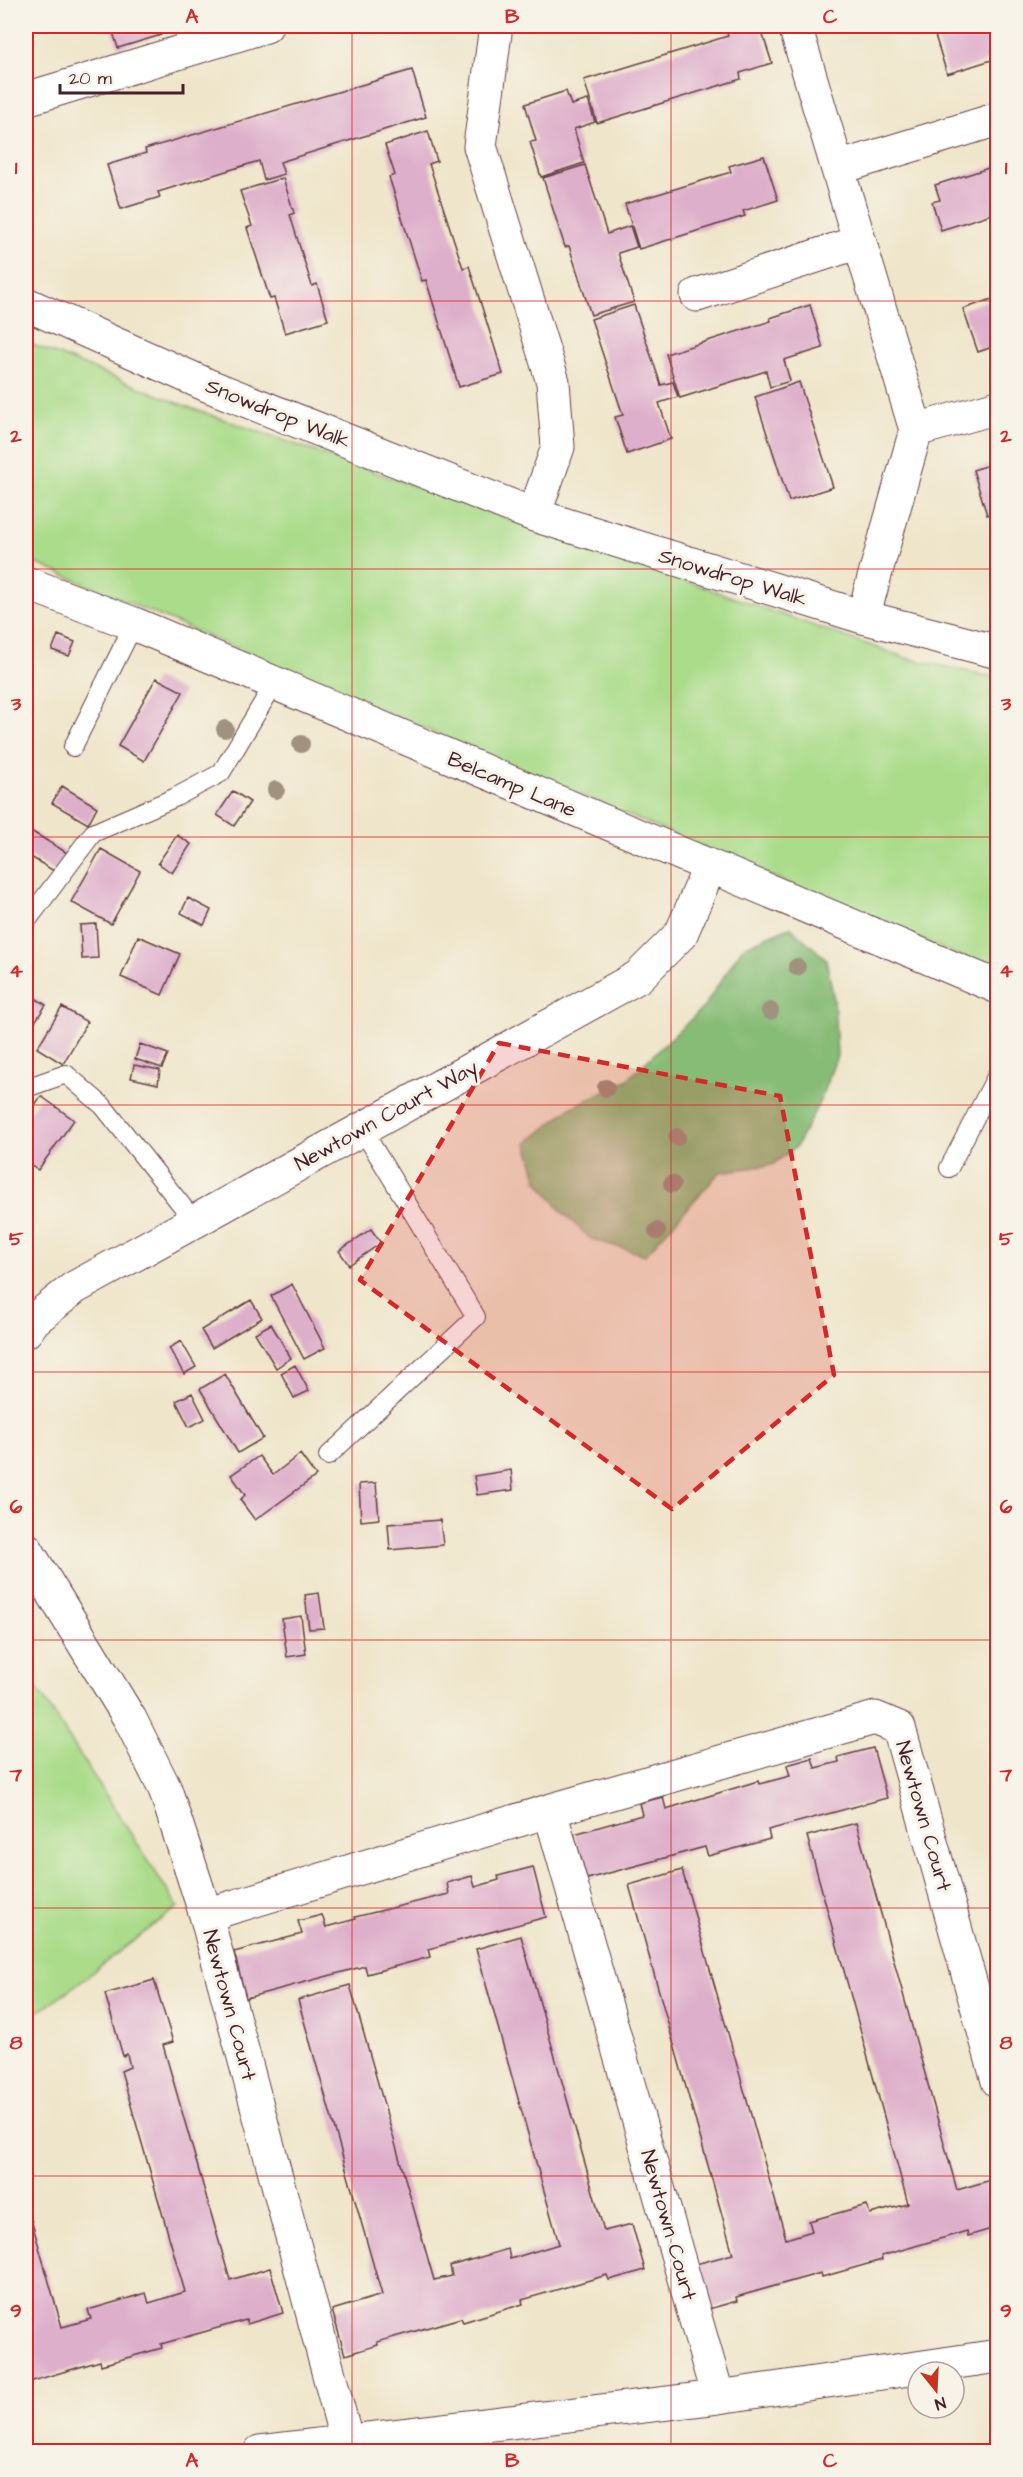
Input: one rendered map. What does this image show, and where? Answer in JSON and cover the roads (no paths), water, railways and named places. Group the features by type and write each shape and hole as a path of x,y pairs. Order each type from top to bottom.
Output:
{"street":[{"path":"26,99 266,26"},
{"path":"795,26 916,430 863,617"},
{"path":"495,33 480,146 553,382 558,447 534,515"},
{"path":"838,168 998,119"},
{"path":"698,295 859,242"},
{"name":"Snowdrop Walk","path":"26,304 207,385 534,515 863,617 998,652"},
{"path":"916,430 998,406"},
{"name":"Belcamp Lane","path":"26,583 134,624 998,987"},
{"name":"Newtown Court Way","path":"26,1331 34,1320 74,1288 638,977 681,934 710,866"},
{"path":"26,1549 130,1719 160,1779 206,1915"},
{"name":"Newtown Court","path":"346,2442 206,1915 550,1811 875,1718 899,1728 998,2081"},
{"name":"Newtown Court","path":"550,1811 718,2397"},
{"path":"260,2451 718,2397 998,2356"}],"lane":[{"path":"73,747 134,624"},
{"path":"26,922 93,833 174,798 221,773 273,684"},
{"path":"949,1168 998,1073"},
{"path":"26,1088 66,1074 103,1106 195,1222"},
{"path":"328,1456 476,1317 362,1129"}]}
